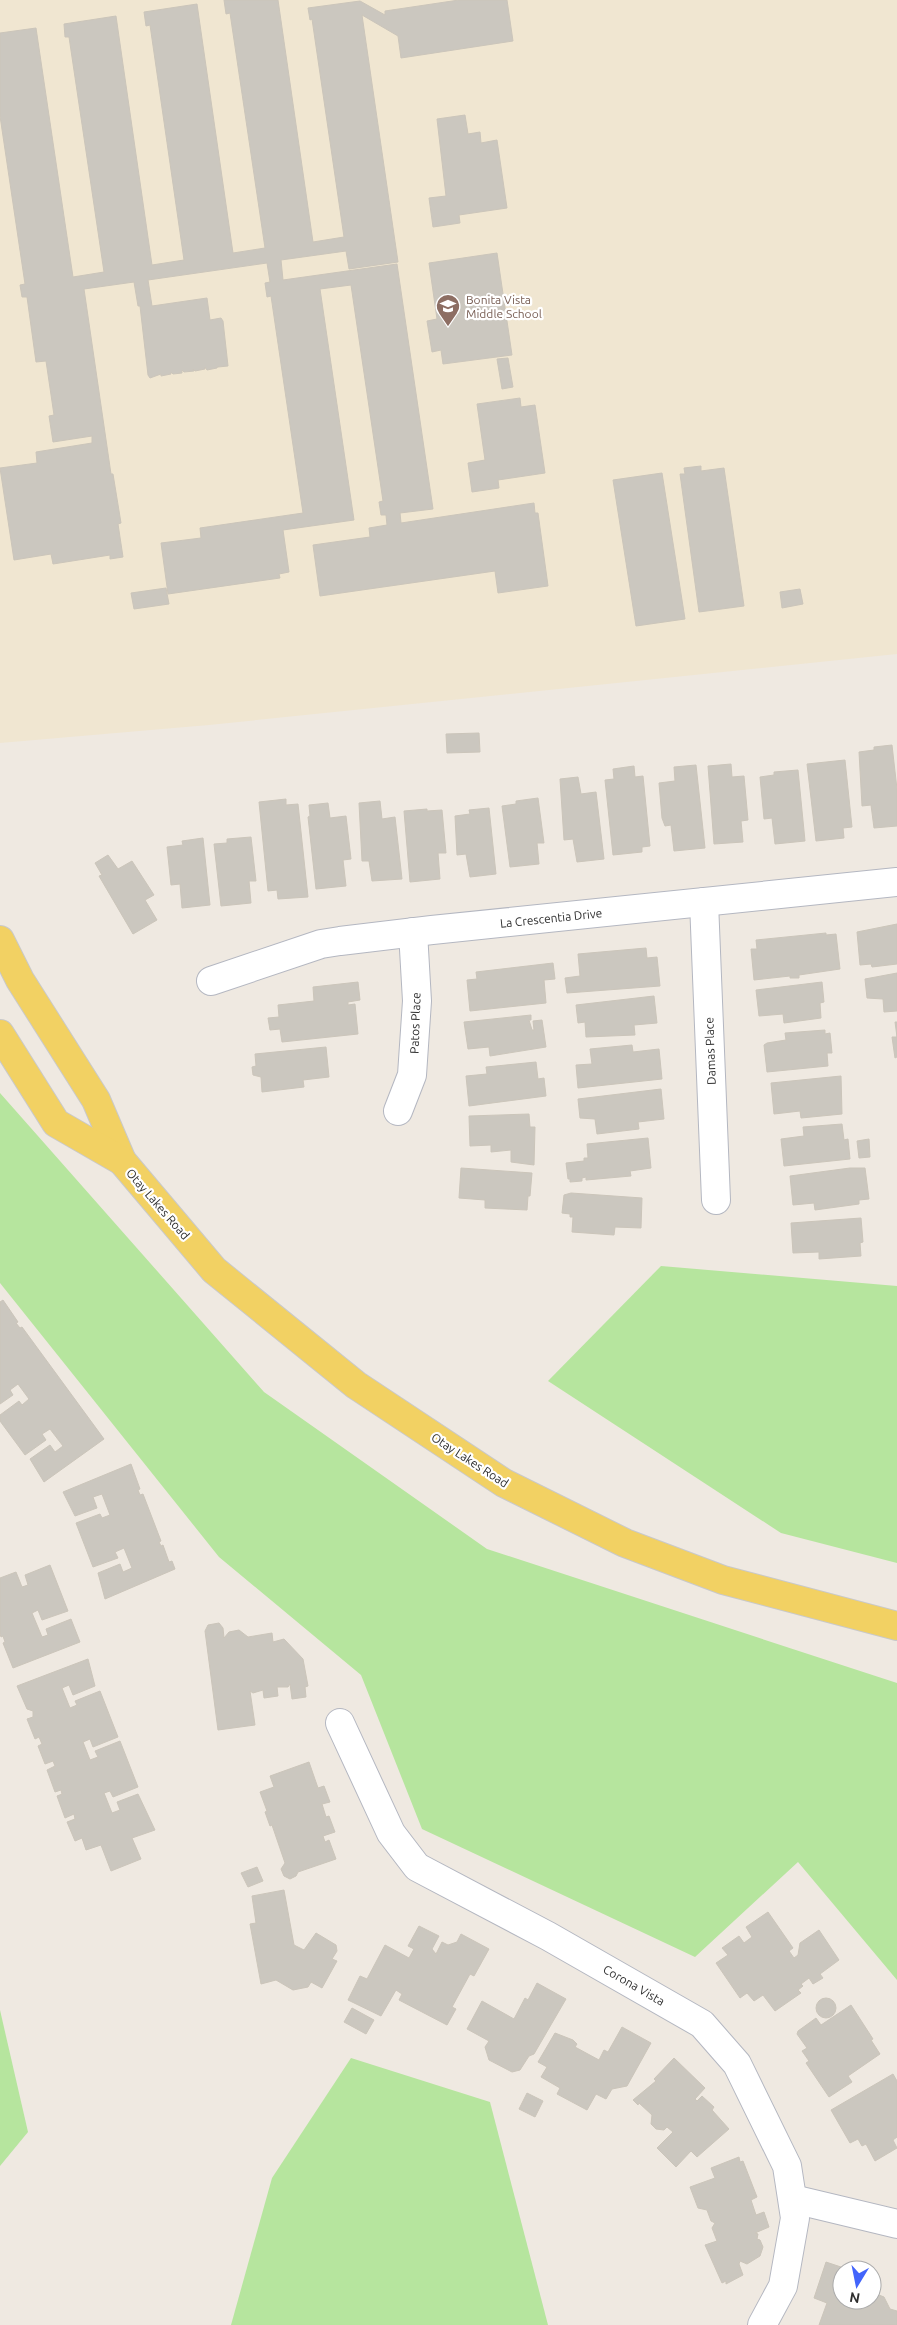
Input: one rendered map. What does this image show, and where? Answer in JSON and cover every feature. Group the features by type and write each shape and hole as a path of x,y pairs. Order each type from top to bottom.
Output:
{"main road":[{"name":"Otay Lakes Road","path":"0,940 20,980 96,1100 122,1161 214,1270 356,1386 504,1483 625,1542 723,1580 897,1626"},
{"name":"Otay Lakes Road","path":"0,1034 56,1123 122,1161"}],"street":[{"name":"La Crescentia Drive","path":"211,981 321,944 413,932 897,882"},
{"name":"Damas Place","path":"704,902 716,1200"},
{"name":"Patos Place","path":"398,1111 412,1075 417,1001 413,932"},
{"name":"Corona Vista","path":"340,1723 391,1833 417,1867 548,1936 702,2024 737,2064 786,2166 795,2218 783,2286 762,2325"},
{"path":"792,2199 897,2224"}],"shaded area":[{"name":"Bonita Vista Middle School","path":"0,0 897,0 897,654 209,725 0,743"}],"green space":[{"path":"0,1093 264,1392 487,1549 897,1683 897,1980 798,1862 695,1957 422,1829 361,1675 219,1557 0,1283"},
{"path":"661,1266 897,1286 897,1563 781,1533 548,1381"},
{"path":"0,2010 28,2132 0,2166"},
{"path":"351,2058 490,2102 548,2325 231,2325 272,2178"}],"building":[{"path":"224,0 278,0 313,242 344,237 312,19 310,20 308,8 360,1 385,15 385,11 459,0 507,0 513,41 401,58 398,36 362,15 398,262 349,269 346,251 281,260 283,280 397,264 433,509 400,513 401,523 534,503 535,513 538,513 548,586 498,593 495,571 320,596 313,545 370,537 369,528 387,525 386,515 381,515 379,502 383,501 351,285 320,289 354,520 283,530 289,572 279,574 280,578 168,594 161,543 201,538 200,528 303,513 271,296 267,297 265,283 270,282 267,263 148,280 152,306 207,298 210,320 221,318 223,321 228,366 218,366 217,368 207,370 205,367 205,369 195,371 193,369 194,371 184,372 182,370 182,373 173,374 171,372 171,374 161,376 161,374 150,378 148,375 140,306 138,306 134,282 84,289 111,474 113,474 121,523 118,524 123,557 110,559 110,555 53,564 51,554 14,560 0,468 37,463 36,452 92,443 92,436 53,442 49,416 54,415 46,361 36,362 27,297 22,297 20,285 25,284 0,116 0,33 36,28 73,277 104,272 69,37 65,37 64,24 116,16 152,265 184,260 150,25 146,26 144,12 197,4 233,253 265,248 230,13 226,14"},
{"path":"465,115 468,134 480,132 481,143 497,140 507,208 459,215 460,223 433,227 429,198 446,196 437,119"},
{"path":"497,253 512,355 443,364 441,350 432,352 427,321 437,319 429,263"},
{"path":"508,358 513,387 502,389 497,359"},
{"path":"520,398 521,407 535,405 545,473 498,480 499,488 472,492 468,463 485,460 477,404"},
{"path":"701,466 701,471 724,468 744,606 699,612 680,474 685,474 684,468"},
{"path":"662,473 685,619 636,626 613,480"},
{"path":"166,588 169,604 134,609 131,593"},
{"path":"800,589 803,604 782,608 780,592"},
{"path":"479,733 480,752 447,753 446,734"},
{"path":"892,745 897,789 897,826 874,828 871,805 862,806 859,752 874,750 874,747"},
{"path":"845,760 852,827 843,828 844,838 816,841 807,764"},
{"path":"731,764 732,777 744,776 748,820 741,821 743,842 714,844 708,766"},
{"path":"696,765 705,848 674,851 671,825 665,826 662,818 659,783 675,781 674,767"},
{"path":"634,766 635,777 643,776 650,846 642,847 642,852 613,855 605,780 614,779 613,769"},
{"path":"798,770 805,841 775,844 772,818 764,819 760,777 774,775 774,772"},
{"path":"578,777 581,794 596,792 604,859 577,862 573,839 564,840 560,779"},
{"path":"538,798 544,843 537,843 539,864 510,867 502,806 516,804 516,801"},
{"path":"286,799 286,805 298,804 308,897 278,899 277,890 268,891 259,802"},
{"path":"380,801 382,819 395,817 402,879 372,881 369,861 362,861 359,803"},
{"path":"328,803 330,818 346,816 351,859 343,860 346,886 316,889 308,817 310,816 309,805"},
{"path":"489,808 496,874 470,877 466,854 457,855 455,816 470,814 469,810"},
{"path":"427,809 427,811 442,810 446,853 438,853 440,879 410,882 404,811"},
{"path":"251,837 256,881 249,881 251,903 221,906 214,844 227,843 227,839"},
{"path":"203,838 210,905 182,908 180,884 171,885 167,847 183,845 182,841"},
{"path":"108,855 118,869 132,861 154,895 145,900 157,920 133,934 99,876 102,875 95,863"},
{"path":"897,924 897,964 872,967 871,964 860,965 857,932"},
{"path":"826,933 826,935 836,934 840,969 799,975 799,978 790,978 790,976 754,980 751,949 757,949 756,940"},
{"path":"646,948 647,958 657,957 660,986 567,993 565,978 580,976 578,954"},
{"path":"553,963 555,979 544,980 546,1003 470,1011 467,980 477,979 476,972"},
{"path":"897,973 897,1011 884,1012 883,999 867,998 865,979"},
{"path":"358,982 360,1000 348,1002 348,1005 355,1004 358,1034 282,1042 280,1029 270,1030 268,1018 279,1017 278,1005 314,1001 313,987"},
{"path":"822,982 824,1002 820,1003 821,1018 784,1023 783,1014 759,1016 756,990"},
{"path":"654,996 657,1023 634,1025 635,1035 586,1037 585,1022 578,1023 576,1005"},
{"path":"531,1015 531,1020 529,1020 532,1030 534,1030 533,1021 542,1020 546,1047 490,1056 489,1047 468,1049 464,1022"},
{"path":"825,1030 825,1034 830,1033 832,1053 827,1053 828,1066 767,1072 764,1045 786,1040 785,1033"},
{"path":"892,1037 897,1037 897,1057 895,1058"},
{"path":"632,1045 633,1052 659,1049 662,1079 578,1088 576,1065 592,1064 590,1049"},
{"path":"326,1047 329,1077 303,1080 304,1087 262,1092 261,1077 253,1075 252,1067 256,1066 255,1054"},
{"path":"536,1062 538,1079 544,1078 546,1096 469,1106 466,1076 487,1074 486,1067"},
{"path":"841,1076 842,1114 801,1118 800,1111 774,1114 771,1083"},
{"path":"661,1089 664,1119 638,1122 639,1129 597,1134 595,1119 580,1118 578,1099"},
{"path":"529,1114 530,1127 535,1127 534,1165 511,1162 511,1150 491,1152 491,1145 470,1146 469,1116"},
{"path":"842,1124 844,1140 848,1139 850,1159 784,1166 781,1139 804,1136 803,1127"},
{"path":"648,1138 651,1168 630,1171 631,1176 586,1180 586,1177 582,1178 582,1181 570,1182 570,1179 568,1179 566,1163 584,1161 584,1158 588,1158 587,1144"},
{"path":"869,1139 870,1157 859,1158 857,1141"},
{"path":"461,1168 532,1173 527,1210 485,1208 485,1200 459,1198"},
{"path":"850,1168 865,1168 869,1199 859,1200 859,1204 815,1210 814,1203 793,1205 790,1176"},
{"path":"571,1193 642,1198 641,1228 615,1227 614,1235 572,1232 573,1217 570,1217 570,1214 562,1213 564,1195"},
{"path":"861,1218 863,1242 860,1243 861,1256 819,1259 819,1252 793,1253 791,1223"},
{"path":"3,1300 18,1322 16,1323 20,1328 22,1327 104,1439 44,1482 30,1459 50,1445 55,1452 63,1446 50,1429 42,1434 46,1440 25,1455 0,1421 0,1415 19,1401 22,1405 29,1399 18,1384 10,1390 13,1395 0,1404 0,1302"},
{"path":"131,1464 140,1489 138,1490 140,1495 143,1494 161,1541 159,1542 161,1546 163,1545 169,1562 172,1561 175,1569 105,1599 98,1573 120,1564 123,1572 132,1568 124,1548 115,1552 118,1558 93,1567 76,1523 100,1514 102,1518 110,1515 102,1494 93,1497 97,1508 75,1516 63,1492"},
{"path":"50,1565 68,1611 42,1620 38,1610 32,1613 42,1637 48,1635 46,1629 71,1619 80,1642 13,1668 3,1643 5,1642 3,1636 1,1637 0,1634 0,1578 16,1572 22,1587 28,1585 25,1575"},
{"path":"219,1623 223,1628 224,1638 229,1632 239,1630 248,1637 272,1633 273,1642 284,1639 303,1659 308,1686 305,1687 306,1697 292,1699 290,1684 288,1687 277,1687 278,1696 264,1698 263,1690 253,1693 250,1691 255,1725 218,1730 205,1631 208,1625"},
{"path":"88,1659 95,1686 73,1695 69,1685 62,1688 70,1708 77,1705 75,1701 100,1691 118,1737 93,1747 90,1739 83,1742 90,1760 98,1757 95,1751 120,1741 138,1787 113,1797 110,1791 104,1793 112,1813 120,1810 117,1802 138,1794 155,1830 132,1838 141,1859 111,1871 101,1845 86,1850 82,1838 75,1841 67,1822 75,1819 74,1814 65,1818 57,1796 62,1794 61,1790 55,1792 47,1770 55,1766 53,1761 45,1764 38,1746 42,1744 39,1737 35,1739 27,1719 33,1717 33,1711 27,1709 17,1686"},
{"path":"309,1762 318,1788 324,1786 330,1802 322,1804 326,1817 329,1816 335,1832 323,1836 325,1842 329,1840 336,1859 298,1872 296,1876 290,1879 284,1876 281,1869 285,1863 272,1825 270,1826 265,1812 267,1811 260,1792 274,1787 270,1776"},
{"path":"257,1867 263,1881 248,1887 241,1873"},
{"path":"284,1890 294,1945 304,1950 316,1933 336,1945 337,1951 332,1959 337,1961 322,1988 311,1982 308,1987 293,1990 276,1980 261,1984 250,1924 256,1923 252,1896"},
{"path":"768,1912 793,1948 789,1951 794,1958 798,1955 800,1943 819,1930 839,1960 820,1974 823,1978 813,1984 809,1978 801,1984 803,1986 798,1990 801,1993 775,2011 763,1995 754,2001 747,1993 740,1998 716,1963 728,1955 722,1948 739,1936 744,1943 752,1937 746,1927"},
{"path":"419,1926 439,1936 432,1949 436,1954 442,1942 448,1945 457,1942 461,1934 489,1949 474,1976 470,1974 452,2007 456,2009 447,2025 399,2000 402,1994 396,1990 381,2016 348,2000 360,1976 367,1979 385,1945 409,1958 414,1949 408,1946"},
{"path":"537,1983 566,1999 534,2054 529,2056 520,2070 512,2072 489,2060 485,2047 489,2041 467,2029 482,2001 514,2019 525,1998 528,2000"},
{"path":"822,1998 830,1998 836,2004 836,2012 830,2018 822,2018 816,2012 816,2004"},
{"path":"851,2005 873,2039 871,2040 880,2054 848,2076 852,2082 829,2097 806,2063 809,2061 802,2051 807,2048 797,2034 798,2031 816,2018 821,2025"},
{"path":"352,2008 374,2020 366,2034 344,2022"},
{"path":"622,2027 651,2043 627,2086 612,2089 606,2099 596,2094 587,2110 557,2094 560,2088 541,2077 547,2067 538,2062 555,2033 573,2040 577,2044 575,2047 599,2060 604,2050 608,2052"},
{"path":"674,2058 705,2088 695,2099 697,2101 702,2096 714,2107 712,2110 729,2129 697,2157 691,2151 676,2167 657,2148 673,2132 667,2127 664,2130 656,2129 651,2124 652,2115 633,2100 656,2081 654,2079"},
{"path":"893,2074 897,2081 897,2137 893,2140 897,2148 875,2161 866,2144 862,2146 858,2139 850,2143 831,2110"},
{"path":"527,2093 543,2101 535,2117 519,2109"},
{"path":"739,2157 740,2162 743,2161 757,2197 751,2200 756,2215 764,2212 769,2227 755,2233 758,2234 757,2239 760,2240 763,2247 760,2256 747,2264 740,2261 739,2264 743,2275 726,2284 726,2281 722,2283 705,2245 717,2241 712,2228 715,2223 711,2221 707,2210 698,2208 690,2187 715,2178 711,2168"},
{"path":"826,2262 832,2264 832,2310 882,2310 882,2296 890,2309 897,2311 897,2325 819,2325 827,2303 814,2298"}],"place":[{"name":"Bonita Vista Middle School","path":"448,327"}]}
